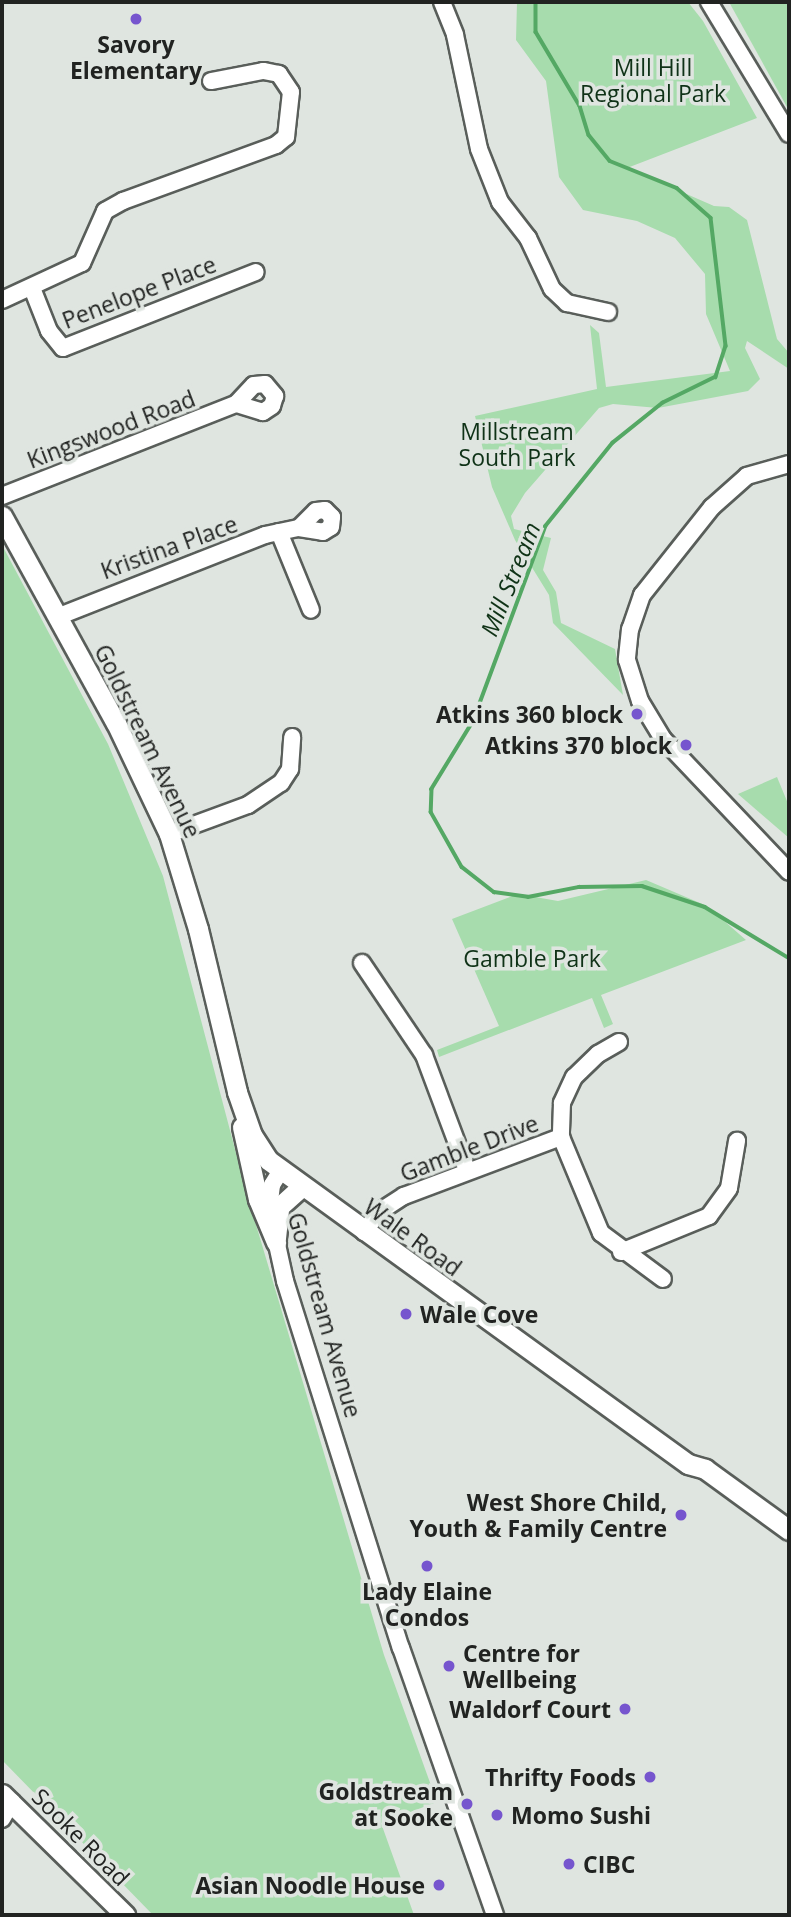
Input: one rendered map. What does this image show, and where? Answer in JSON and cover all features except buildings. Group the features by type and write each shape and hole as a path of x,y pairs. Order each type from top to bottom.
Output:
{"main road":[{"name":"Goldstream Avenue","path":"2,516 116,723 169,834 198,929 237,1091 259,1148 280,1172"},
{"path":"237,1091 246,1159 276,1242"},
{"name":"Wale Road","path":"280,1172 688,1464 698,1479 783,1533"},
{"path":"276,1242 279,1207 301,1187"},
{"name":"Sooke Road","path":"7,1798 125,1915"}],"street":[{"path":"442,2 455,35 479,149 496,194 528,239 552,289 567,303 608,312"},
{"path":"709,2 789,134"},
{"path":"2,300 82,263 105,211 276,145 286,137 291,92 279,74 263,71 211,81"},
{"name":"Penelope Place","path":"32,288 49,331 64,348 256,272"},
{"name":"Kingswood Road","path":"2,496 236,404"},
{"path":"789,464 747,476 712,507 642,596 630,629 627,660 640,701 663,739 789,872"},
{"name":"Kristina Place","path":"57,617 104,595 279,532 299,528"},
{"path":"279,532 311,610"},
{"path":"169,834 248,805 281,783 290,769 292,737"},
{"path":"362,963 424,1055 467,1170"},
{"path":"619,1042 598,1054 574,1077 561,1110 561,1137 595,1223 621,1252 663,1279"},
{"name":"Gamble Drive","path":"364,1232 390,1203 467,1170 561,1137"},
{"path":"621,1252 709,1216 729,1188 737,1141"},
{"name":"Goldstream Avenue","path":"280,1172 269,1195 276,1242 401,1648 495,1915"},
{"path":"2,1819 7,1798"}],"green space":[{"name":"Millstream South Park","path":"517,2 688,2 703,21 757,118 627,168 714,206 729,207 747,220 777,339 789,353 789,369 747,341 745,348 760,379 748,391 658,408 613,404 599,408 525,493 511,516 514,529 551,538 543,570 556,592 561,623 615,649 623,695 553,623 549,595 515,540 492,487 475,416 597,389 590,325 599,333 606,387 730,371 706,314 705,274 675,238 637,221 583,210 559,177 546,81 516,40"},
{"name":"Mill Hill Regional Park","path":"729,2 789,2 789,106 787,107"},
{"path":"2,545 108,744 163,876 246,1191 384,1655 437,1802 381,1823 414,1915 153,1915 2,1760"},
{"path":"777,777 789,806 789,838 738,794"},
{"name":"Gamble Park","path":"646,880 707,906 746,940 601,995 613,1024 604,1028 592,998 439,1057 437,1050 499,1026 452,919 518,894 558,901"}],"waterway":[{"name":"Mill Stream","path":"536,2 536,32 580,106 589,135 610,161 677,188 711,218 726,346 716,377 663,403 613,443 546,526 473,722 432,789 431,812 462,867 494,892 528,897 579,887 642,886 705,907 789,958"}],"place":[{"name":"Savory Elementary","path":"136,19"},
{"name":"Atkins 360 block","path":"637,714"},
{"name":"Atkins 370 block","path":"686,745"},
{"name":"Wale Cove","path":"406,1314"},
{"name":"West Shore Child, Youth & Family Centre","path":"681,1515"},
{"name":"Lady Elaine Condos","path":"427,1566"},
{"name":"Centre for Wellbeing","path":"449,1666"},
{"name":"Waldorf Court","path":"625,1709"},
{"name":"Thrifty Foods","path":"650,1777"},
{"name":"Goldstream at Sooke","path":"467,1804"},
{"name":"Momo Sushi","path":"497,1815"},
{"name":"CIBC","path":"569,1864"},
{"name":"Asian Noodle House","path":"439,1885"}]}
